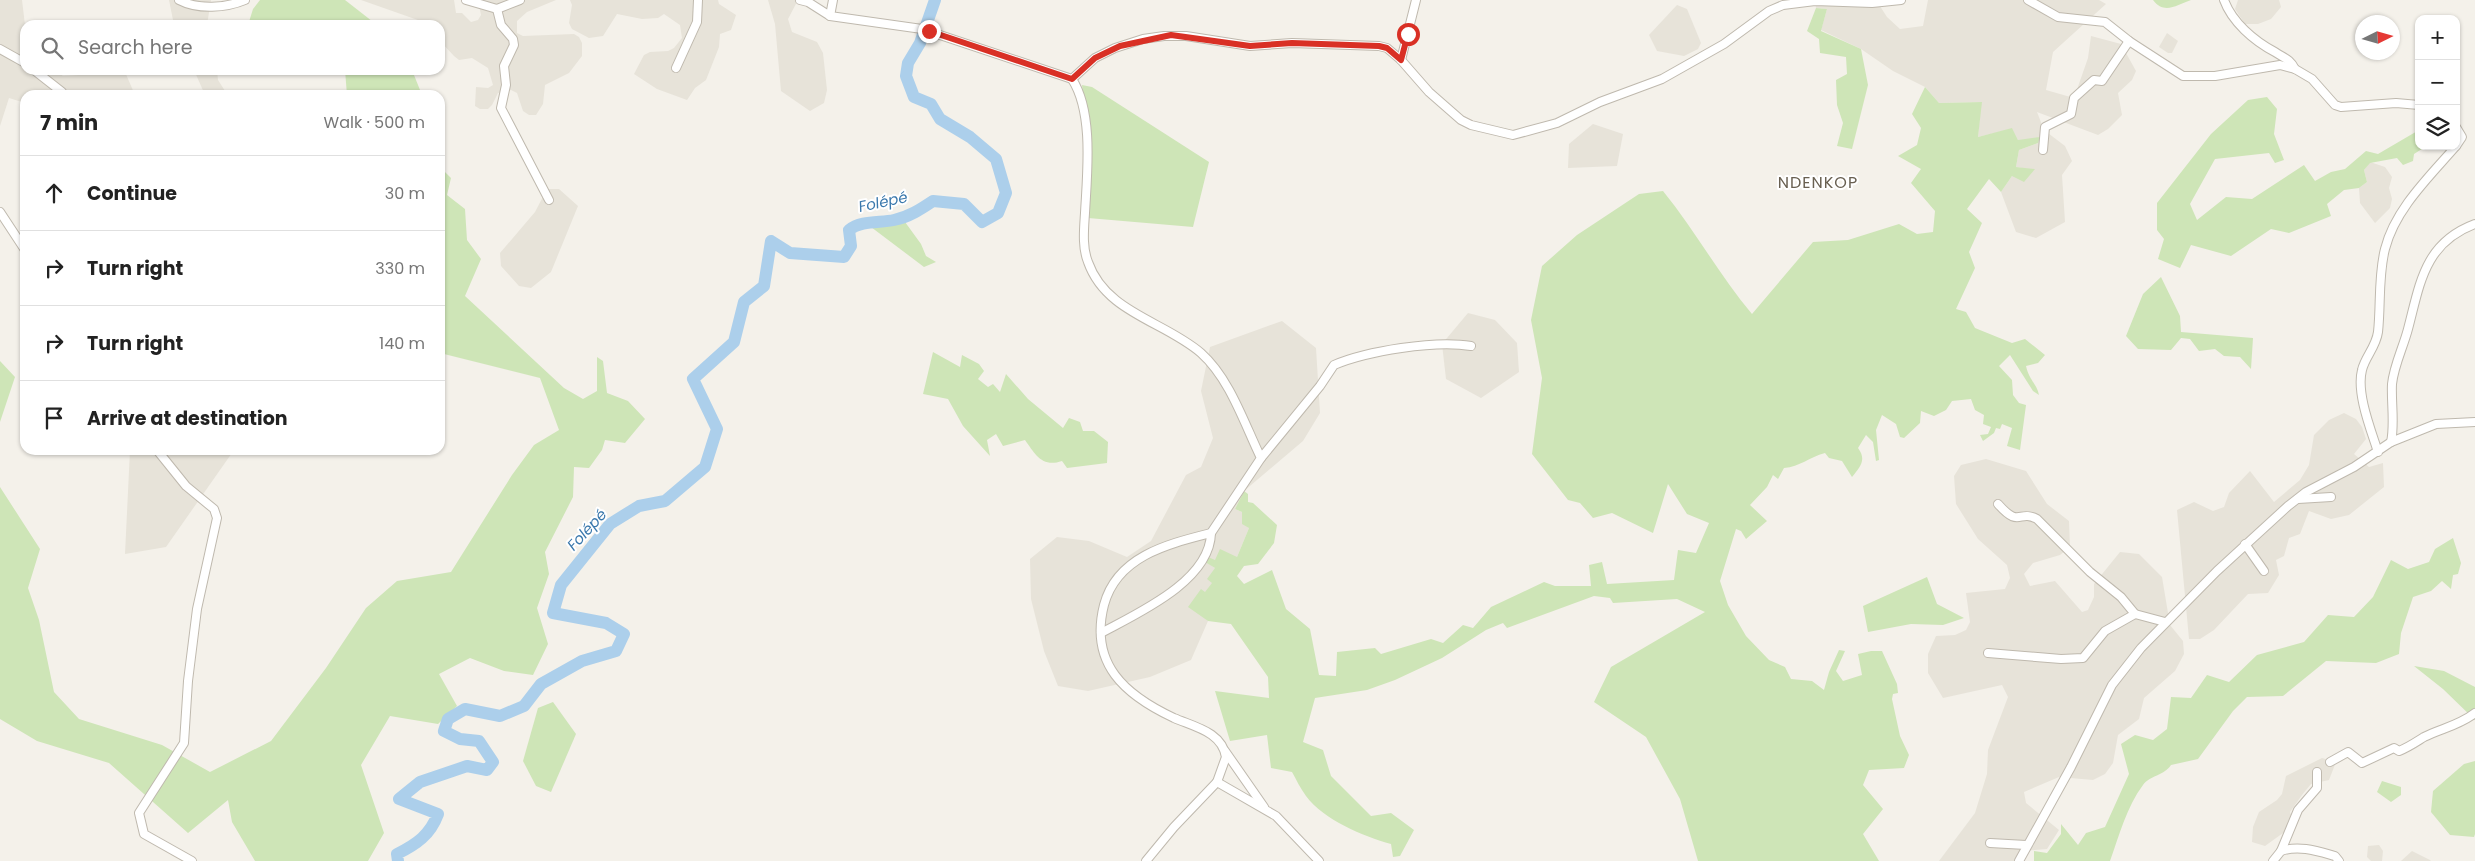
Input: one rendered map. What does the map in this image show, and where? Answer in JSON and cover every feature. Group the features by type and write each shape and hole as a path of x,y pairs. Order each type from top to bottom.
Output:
{"street":[{"path":"179,0 195,6 217,6 245,0"},
{"path":"466,0 497,9 520,0"},
{"path":"676,68 697,22 698,0"},
{"path":"800,0 808,2 830,16 925,30 1072,79 1082,101 1086,144 1084,231 1088,264 1104,288 1126,310 1175,334 1208,360 1239,410 1261,458"},
{"path":"830,16 833,0"},
{"path":"1401,60 1416,0"},
{"path":"1072,79 1095,58 1120,46 1171,35 1250,46 1292,43 1379,46 1387,48 1401,60 1430,92 1461,120 1508,135 1524,134 1557,123 1600,102 1650,84 1685,68 1724,44 1769,11 1783,5 1815,1 1872,3 1900,0"},
{"path":"2028,0 2058,17 2104,22 2129,41 2183,76 2215,76 2272,65 2295,69 2312,79 2335,105 2341,107 2415,105"},
{"path":"2224,0 2236,22 2267,47 2288,60 2295,69"},
{"path":"497,9 501,25 513,39 514,45 504,66 506,85 501,108 549,200"},
{"path":"2042,150 2045,127 2071,114 2074,98 2077,94 2094,80 2102,81 2129,41"},
{"path":"0,49 20,60"},
{"path":"40,75 59,90"},
{"path":"2378,452 2368,420 2360,377 2362,368 2377,339 2385,250 2393,230 2409,202 2453,150"},
{"path":"0,212 20,242"},
{"path":"2391,442 2394,373 2420,279 2434,254 2458,233 2475,224"},
{"path":"1101,632 1152,605 1181,583 1203,562 1211,544 1211,533 1261,458 1320,386 1334,365 1375,354 1408,348 1446,344 1471,346"},
{"path":"2019,861 2026,845 2072,767 2112,685 2127,664 2165,622 2245,544 2297,499 2378,452 2391,442 2436,424 2475,422"},
{"path":"161,455 186,486 214,509 217,518 198,609 188,681 184,743 139,813 144,834 192,861"},
{"path":"2297,499 2331,497"},
{"path":"1998,504 2008,516 2014,518 2028,516 2037,519 2090,572 2121,597 2135,614 2165,622"},
{"path":"1211,533 1179,540 1162,547 1147,554 1121,574 1107,596 1101,632 1104,659 1128,690 1158,709 1214,736 1266,810"},
{"path":"2245,544 2264,571"},
{"path":"1988,653 2061,659 2083,658 2105,631 2135,614"},
{"path":"2330,762 2348,752 2362,763 2394,748 2400,751 2413,746 2423,738 2462,724 2475,713"},
{"path":"1146,861 1174,827 1217,782 1225,764 1224,749"},
{"path":"2273,861 2281,851 2298,810 2317,788 2317,772"},
{"path":"1217,782 1266,810 1287,826 1319,861"},
{"path":"1990,843 2026,845"},
{"path":"2281,851 2309,849 2336,856 2339,861"}],"shaded area":[{"path":"0,0 22,0 24,20 20,20 20,75 126,75 133,90 20,90 20,101 9,98 0,126"},
{"path":"169,0 211,0 208,20 173,20"},
{"path":"361,0 454,0 456,13 462,13 471,22 478,20 481,15 478,0 556,0 527,12 517,21 517,33 523,36 574,34 579,37 582,43 582,56 569,73 545,85 543,104 536,115 529,115 523,111 517,93 511,90 498,93 488,109 480,109 475,106 476,87 488,88 493,85 488,68 472,58 459,60 445,46 445,20 418,20"},
{"path":"570,0 718,0 719,4 736,15 731,30 720,34 719,47 706,80 695,88 687,100 657,89 634,74 644,55 650,52 668,51 674,48 682,38 680,25 664,14 658,18 642,19 617,14 603,36 589,38 572,29 569,23 572,5"},
{"path":"768,0 798,0 788,19 792,32 817,42 823,53 827,90 824,103 810,111 781,91 775,24"},
{"path":"1815,0 1876,0 1887,17 1900,29 1923,26 1928,0 2099,0 2106,4 2053,52 2046,90 2074,98 2088,58 2091,36 2121,44 2136,71 2132,80 2118,93 2122,115 2108,129 2098,135 2037,112 2044,130 2065,146 2072,161 2062,175 2065,222 2036,238 2016,232 2001,192 2012,176 2034,170 2016,167 2019,150 2038,143 2018,140 2012,129 1978,137 1981,102 1939,103 1925,87 1893,71 1861,49 1821,30 1827,9 1816,8"},
{"path":"2238,0 2279,0 2281,7 2271,19 2258,24 2245,24 2235,9"},
{"path":"1677,5 1687,9 1701,43 1698,49 1684,56 1657,51 1649,35"},
{"path":"2167,33 2178,41 2172,53 2168,53 2159,47"},
{"path":"196,75 218,75 218,80 224,90 203,90"},
{"path":"1593,124 1623,134 1617,166 1568,168 1569,144"},
{"path":"2370,162 2385,167 2392,177 2389,188 2392,199 2390,208 2375,223 2360,203 2359,188 2367,182 2364,170"},
{"path":"547,189 559,189 578,206 551,272 531,288 519,286 501,266 500,253 535,212"},
{"path":"1468,313 1495,320 1517,343 1519,372 1481,398 1446,379 1442,344"},
{"path":"1282,321 1316,348 1320,413 1303,441 1244,491 1235,509 1242,512 1249,528 1237,557 1206,562 1215,568 1213,583 1205,593 1201,590 1198,611 1208,621 1191,660 1150,677 1088,691 1058,686 1044,651 1031,599 1030,559 1057,537 1089,541 1127,557 1151,541 1186,475 1201,467 1213,438 1201,391 1210,347"},
{"path":"2344,413 2356,419 2362,427 2366,439 2354,454 2369,467 2383,463 2384,487 2349,515 2331,519 2309,511 2300,534 2289,538 2284,556 2276,560 2279,575 2268,593 2248,594 2214,630 2200,639 2189,639 2177,510 2194,502 2213,511 2224,507 2229,493 2250,471 2274,502 2300,480 2309,465 2314,435 2329,420"},
{"path":"130,455 230,455 166,547 125,554"},
{"path":"1986,459 2026,471 2047,504 2069,521 2070,547 2060,555 2033,563 2024,574 2030,586 2055,581 2082,612 2088,610 2094,597 2094,584 2120,552 2139,554 2162,577 2170,625 2183,641 2184,654 2175,671 2144,698 2139,719 2118,735 2113,763 2105,774 2093,780 2059,777 2024,792 2026,803 2059,830 2047,849 2023,851 2019,861 1939,861 1975,813 1987,774 1988,750 2008,697 2002,685 1943,698 1928,673 1928,654 1936,636 1955,635 1966,630 1970,622 1966,593 2005,589 2010,578 2007,565 1978,539 1956,504 1954,476 1961,465"},
{"path":"2322,758 2336,762 2329,780 2311,784 2290,812 2296,828 2283,833 2265,846 2252,842 2253,827 2259,812 2277,800 2282,794 2286,776"},
{"path":"2379,845 2383,851 2382,861 2371,861 2367,857 2368,846"},
{"path":"2412,851 2430,860 2431,861 2401,861"}],"green space":[{"path":"260,0 345,0 371,20 250,20 253,9"},
{"path":"2153,0 2191,0 2171,8 2166,8 2157,5"},
{"path":"1816,8 1827,9 1821,31 1861,49 1868,85 1852,149 1837,146 1843,123 1837,105 1836,80 1847,74 1846,57 1820,53 1819,39 1807,31"},
{"path":"345,75 414,75 420,90 347,90"},
{"path":"1082,85 1092,87 1209,162 1193,227 1088,218 1091,165"},
{"path":"1925,87 1939,103 1982,102 1978,137 2012,128 2018,140 2040,137 2038,143 2019,150 2016,167 2035,169 2024,182 2012,176 2001,192 1989,179 1967,209 1982,223 1969,252 1975,268 1956,309 1966,312 1975,328 2012,343 2025,339 2045,355 2038,363 2026,366 2039,395 2033,391 2010,355 1999,366 2012,380 2013,395 2019,403 2026,405 2020,450 2007,446 2012,428 2002,424 2000,429 1996,428 1994,433 1983,441 1980,435 1988,434 1991,427 1983,424 1984,415 1975,410 1971,399 1952,401 1946,410 1934,416 1921,411 1920,423 1904,438 1900,437 1896,424 1882,415 1876,430 1879,460 1876,461 1873,442 1866,435 1858,448 1862,456 1861,463 1852,477 1842,461 1829,458 1825,453 1795,466 1784,468 1778,479 1773,475 1767,487 1750,505 1767,521 1746,539 1741,531 1736,529 1720,581 1728,605 1746,636 1769,660 1785,667 1791,679 1812,681 1824,690 1829,672 1839,650 1845,651 1836,671 1843,681 1862,675 1858,654 1882,651 1897,684 1898,693 1893,694 1892,699 1900,736 1909,755 1904,768 1869,770 1863,785 1883,809 1863,834 1879,861 1698,861 1680,799 1646,737 1594,702 1611,667 1705,612 1677,599 1613,603 1610,598 1594,596 1507,628 1503,623 1486,630 1442,658 1395,680 1367,690 1315,698 1303,742 1323,750 1331,776 1371,816 1391,813 1414,830 1400,856 1393,857 1391,844 1357,832 1333,820 1306,796 1292,772 1271,768 1267,735 1230,741 1215,691 1269,698 1268,677 1231,624 1208,621 1188,607 1201,589 1205,592 1212,583 1207,579 1215,568 1205,562 1208,557 1215,560 1220,549 1237,557 1249,528 1242,524 1242,512 1235,509 1244,491 1248,494 1248,502 1253,503 1277,525 1274,543 1258,564 1244,566 1237,576 1244,584 1272,570 1286,609 1310,629 1319,675 1336,676 1337,652 1375,648 1381,654 1431,639 1443,643 1463,625 1473,628 1491,607 1544,582 1555,586 1591,586 1589,565 1602,562 1607,584 1674,580 1678,550 1696,553 1709,523 1687,514 1668,484 1653,533 1612,513 1593,518 1580,503 1568,500 1532,454 1542,378 1531,320 1542,266 1577,235 1639,194 1663,191 1752,314 1813,242 1848,240 1899,224 1917,234 1933,232 1935,211 1911,183 1921,169 1898,156 1917,145 1921,128 1912,114"},
{"path":"2267,97 2277,109 2274,134 2284,160 2275,163 2269,153 2215,159 2190,204 2197,220 2226,197 2252,199 2304,165 2315,181 2331,172 2345,169 2366,151 2378,154 2415,132 2415,150 2420,150 2414,154 2413,161 2403,165 2397,158 2370,163 2364,170 2367,182 2359,188 2344,190 2327,204 2331,216 2289,233 2271,229 2231,256 2191,245 2180,268 2158,259 2164,239 2157,230 2157,203 2211,134 2248,100"},
{"path":"445,172 451,178 447,195 465,209 467,240 481,259 465,296 564,388 583,399 597,391 597,357 603,361 607,393 628,401 645,419 625,443 605,440 602,450 589,468 574,467 573,497 545,552 549,574 537,608 548,644 533,675 504,671 470,658 439,674 457,706 438,724 390,716 361,765 384,833 368,861 255,861 232,822 228,800 188,833 109,763 37,741 0,719 0,487 40,549 28,588 39,620 54,692 79,719 162,745 210,772 271,741 326,668 366,608 397,581 451,572 512,475 534,445 559,430 540,378 445,354"},
{"path":"905,222 921,244 926,256 936,262 924,267 871,227"},
{"path":"2161,277 2180,316 2181,332 2253,338 2251,369 2240,357 2224,356 2215,349 2199,351 2190,339 2181,338 2171,350 2138,349 2126,336 2143,294"},
{"path":"933,352 960,367 962,355 979,364 984,371 978,379 988,387 993,384 1000,392 1006,374 1028,399 1063,428 1069,418 1080,422 1083,431 1094,431 1108,442 1107,463 1067,468 1062,461 1049,463 1044,461 1032,450 1025,440 1003,446 996,434 987,440 990,456 963,426 948,399 923,394"},
{"path":"0,361 15,377 0,422"},
{"path":"2453,538 2461,563 2458,574 2453,575 2451,589 2442,581 2431,591 2413,597 2401,633 2399,654 2376,663 2326,661 2283,696 2247,697 2233,711 2198,759 2171,765 2168,769 2149,779 2143,785 2128,812 2110,861 2034,861 2034,851 2047,853 2061,834 2061,824 2078,845 2086,833 2105,827 2129,774 2121,744 2135,735 2153,740 2167,729 2171,697 2191,698 2207,675 2229,682 2257,655 2304,642 2328,615 2354,617 2373,597 2391,560 2408,569 2429,562 2435,549"},
{"path":"1927,577 1937,604 1964,618 1943,625 1911,624 1868,632 1863,606"},
{"path":"2414,666 2444,671 2475,687 2475,720 2443,689"},
{"path":"553,702 576,734 551,792 536,786 523,761 538,708"},
{"path":"2475,761 2474,837 2450,835 2431,812 2433,791 2464,764"},
{"path":"2382,781 2401,787 2401,795 2391,802 2377,792"}],"waterway":[{"name":"Folépé","path":"398,861 397,854 422,838 431,828 438,814 399,799 420,782 467,766 487,770 493,762 479,741 460,739 444,731 448,719 465,709 500,716 524,706 541,684 582,661 616,651 624,634 606,623 553,613 561,585 610,524 639,506 665,501 705,467 717,429 693,379 734,342 744,302 764,286 771,241 790,253 844,257 851,246 849,230 865,223 889,221 905,217 933,201 964,204 982,222 998,213 1006,193 996,159 970,137 940,119 931,104 914,97 906,76 908,63 920,43 935,0"}],"district":[{"name":"NDENKOP","path":"1818,182"}],"route":[{"path":"929,31 1072,79 1095,58 1120,46 1171,35 1250,46 1292,43 1382,46 1401,60 1408,34"}]}
